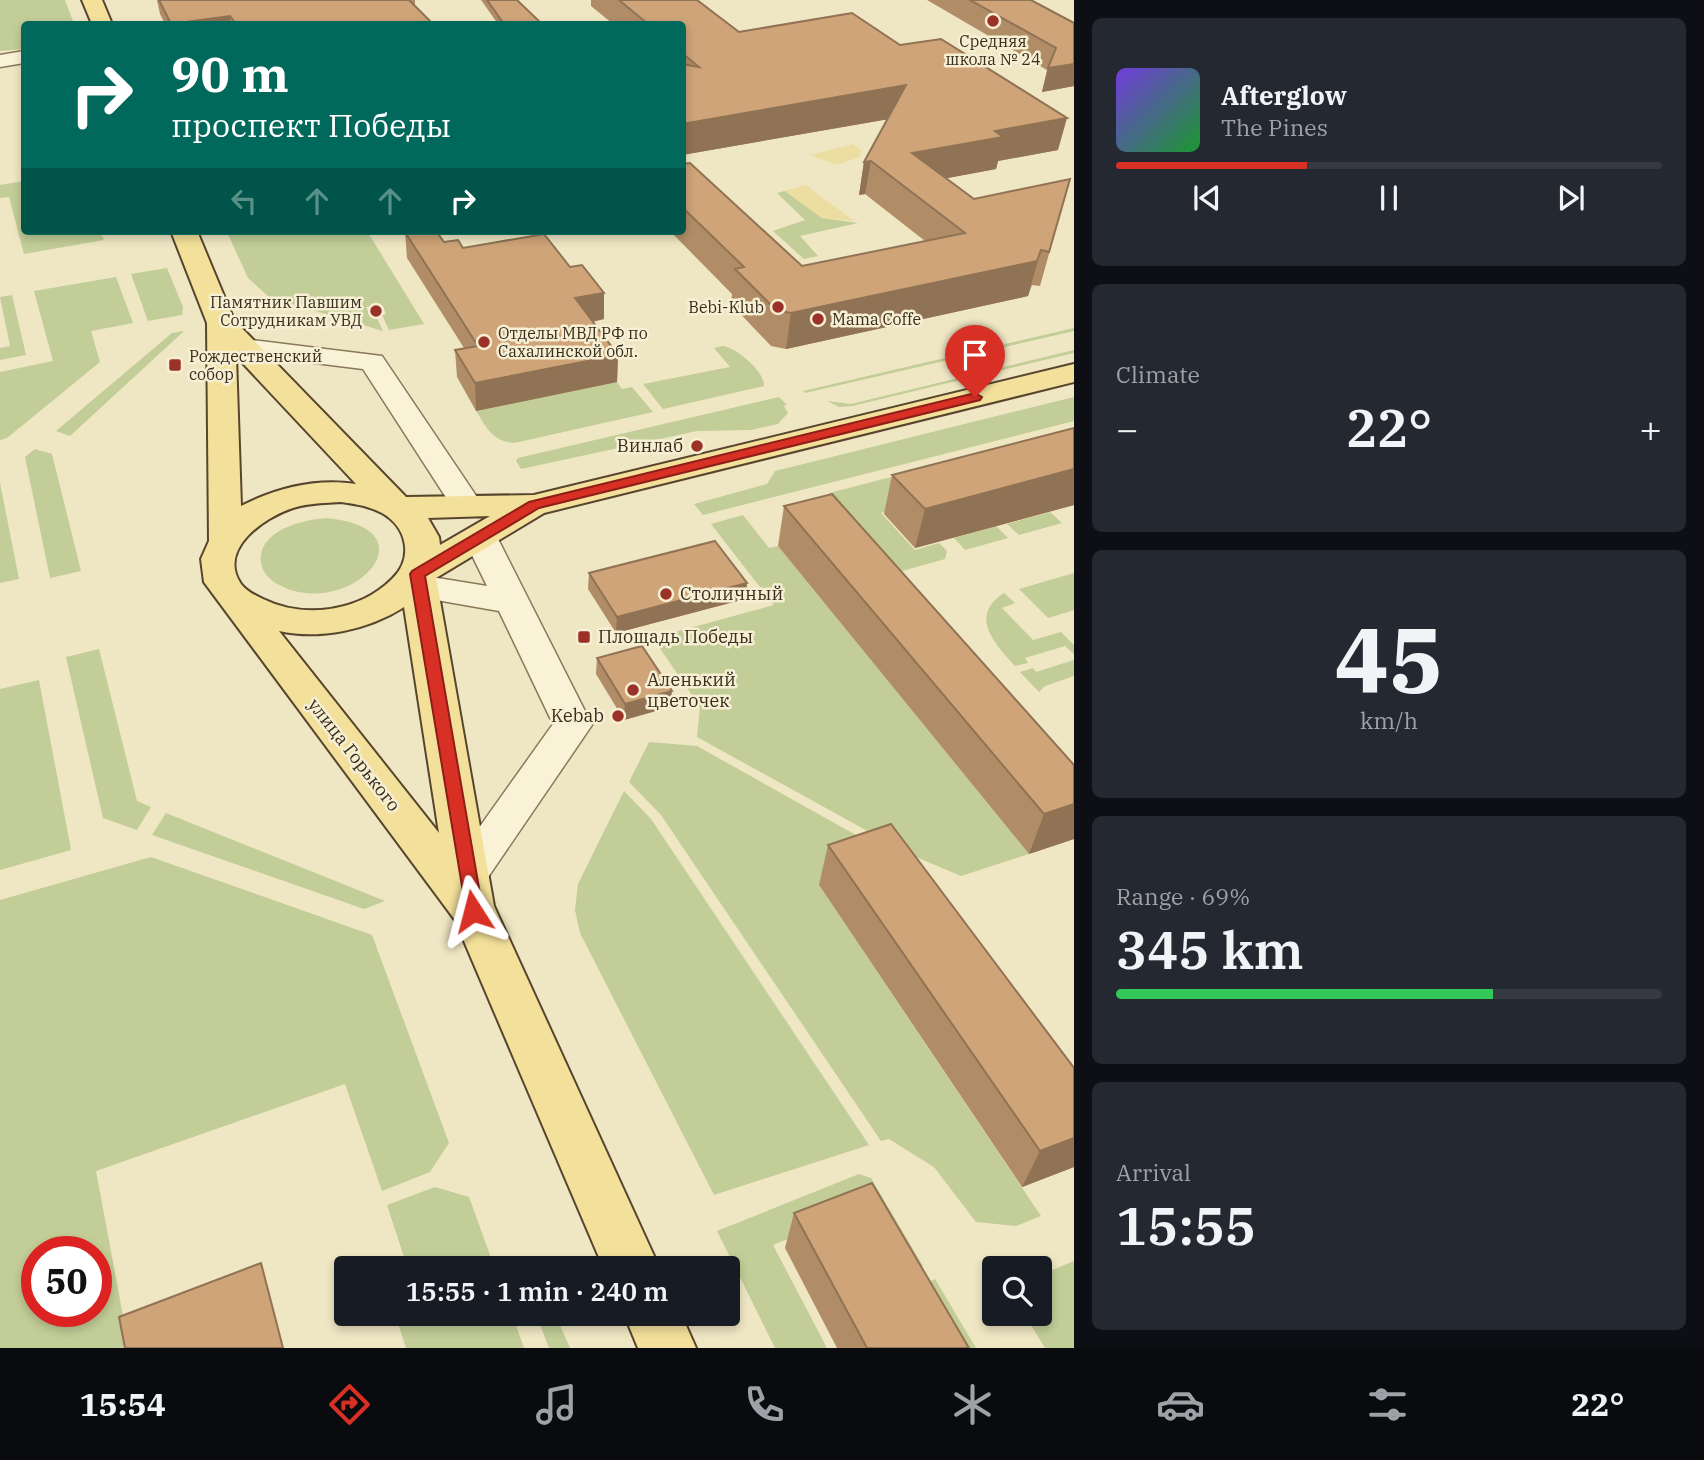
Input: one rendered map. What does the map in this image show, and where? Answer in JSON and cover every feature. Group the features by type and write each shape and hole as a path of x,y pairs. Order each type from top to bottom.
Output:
{"main road":[{"path":"92,0 101,21"},
{"path":"186,235 221,323 225,539"},
{"path":"221,323 413,522 422,538 424,556 418,580"},
{"path":"473,522 418,580 398,595 368,611 332,620 295,621 261,614 234,599 220,580 217,560 225,539 240,522 262,508 289,498 347,492 374,498 397,508 473,522 1074,373"},
{"name":"улица Горького","path":"418,580 470,892 626,1256"},
{"name":"улица Горького","path":"234,599 470,892"},
{"path":"657,1326 667,1348"}],"street":[{"path":"0,61 21,58"},
{"path":"244,347 372,362 473,522 573,725 470,892"},
{"path":"418,580 510,601"}],"green space":[{"path":"0,0 65,0 73,21 21,21 21,49 0,51"},
{"path":"21,182 21,235 102,235 104,240 24,254 9,197 0,198 0,185"},
{"path":"785,191 822,218 858,223 800,236 818,256 804,259 773,231 805,220 777,193"},
{"path":"228,235 369,235 424,324 389,330 382,315 386,314 382,305 366,307 371,316 376,316 383,331 269,297 248,278"},
{"path":"167,268 183,307 182,315 148,321 131,274"},
{"path":"116,277 133,323 91,331 100,362 7,438 0,440 0,372 53,361 34,291"},
{"path":"12,295 26,355 0,360 0,348 10,346 0,297"},
{"path":"1074,328 1074,331 805,393 803,391"},
{"path":"184,331 70,436 56,431 172,333"},
{"path":"723,346 749,362 760,374 764,386 663,409 643,384 730,367 714,348"},
{"path":"1074,350 1074,353 852,406 839,407 827,401 851,404"},
{"path":"617,382 622,389 632,387 653,412 514,443 495,436 476,411"},
{"path":"779,397 787,405 784,406 788,413 778,424 751,430 697,431 521,469 516,461 518,458"},
{"path":"1074,397 1074,421 703,515 694,504 767,484 775,471"},
{"path":"1074,430 1069,464 881,513 915,550 939,543 947,551 945,559 902,571 897,570 829,493"},
{"path":"35,449 52,454 81,571 50,578 25,457"},
{"path":"0,483 19,579 0,583"},
{"path":"1050,512 1062,523 1019,535 1007,524"},
{"path":"743,515 769,548 778,546 1029,854 961,876 909,854 697,737 700,707 653,638 774,605 711,524"},
{"path":"326,518 359,525 375,538 379,553 371,568 355,582 333,591 308,593 281,586 265,573 261,562 262,551 274,535 295,524"},
{"path":"996,526 1008,538 965,550 954,538"},
{"path":"1074,573 1074,610 1048,618 1019,589"},
{"path":"1004,593 1015,603 1002,608 1033,640 1061,632 1074,645 1074,654 1065,646 1025,658 1028,663 1015,666 993,639 986,620 993,602"},
{"path":"99,649 137,801 151,807 137,830 103,818 66,657"},
{"path":"1074,660 1074,676 1045,686 1039,692 1020,672 1033,668 1036,672"},
{"path":"39,680 71,850 0,870 0,689"},
{"path":"649,742 697,746 897,858 819,885 1041,1216 1016,1226 976,1222 934,1167 889,1139 881,1141 661,815 629,782"},
{"path":"624,791 651,819 869,1145 714,1195 580,933 575,910 578,884"},
{"path":"166,813 385,901 364,909 152,835"},
{"path":"151,857 372,935 449,1143 430,1172 382,1191 345,1084 96,1171 108,1236 21,1236 21,1327 112,1327 112,1257 129,1348 0,1348 0,900"},
{"path":"859,1174 871,1178 923,1266 900,1275 862,1209 773,1245 827,1348 775,1348 740,1277 740,1256 729,1256 717,1231"},
{"path":"435,1187 469,1197 490,1256 404,1256 387,1205"},
{"path":"1074,1261 1074,1348 1045,1348 1031,1326 1052,1326 1052,1270"},
{"path":"935,1279 976,1348 946,1348 913,1289"},
{"path":"399,1326 516,1326 524,1348 406,1348"},
{"path":"541,1326 560,1326 570,1348 549,1348"}],"sand":[{"path":"853,144 861,150 860,157 837,165 810,155"},
{"path":"806,185 854,221 822,218 785,191"}],"building":[{"path":"159,0 409,0 430,21 234,21 230,16 170,21"},
{"path":"487,0 517,0 539,21 502,21"},
{"path":"619,0 697,0 739,32 852,13 900,45 941,39 1067,118 995,131 1003,137 912,153 974,199 1070,179 1049,252 1041,250 1037,261 791,313 776,310 735,269 744,267 686,211 686,164 690,163 802,266 965,233 871,161 864,162 906,85 686,123 686,65 699,67 686,56 686,21 644,21"},
{"path":"970,0 1031,0 1074,23 1074,64 1048,68 1056,48"},
{"path":"407,235 439,235 444,242 458,240 463,248 545,235 570,267 582,265 604,293 575,298 618,355 475,383 455,350 478,346"},
{"path":"1074,428 1074,469 925,509 892,475"},
{"path":"832,494 1074,765 1074,804 1044,814 784,506"},
{"name":"Столичный","path":"715,541 747,583 617,617 589,573"},
{"path":"642,646 672,691 625,704 597,658"},
{"path":"891,824 1074,1068 1074,1138 1040,1151 828,845"},
{"path":"872,1183 969,1348 867,1348 794,1213"},
{"path":"261,1263 283,1348 125,1348 119,1317"}],"place":[{"name":"Средняя школа № 24","path":"993,21"},
{"name":"Bebi-Klub","path":"778,307"},
{"name":"Памятник Павшим Сотрудникам УВД","path":"376,311"},
{"name":"Mama Coffe","path":"818,319"},
{"name":"Отделы МВД РФ по Сахалинской обл.","path":"484,342"},
{"name":"Рождественский собор","path":"175,365"},
{"name":"Винлаб","path":"697,446"},
{"name":"Столичный","path":"666,594"},
{"name":"Площадь Победы","path":"584,637"},
{"name":"Аленький цветочек","path":"633,690"},
{"name":"Kebab","path":"618,716"}],"route":[{"path":"473,911 417,574 534,505 975,397"}]}
